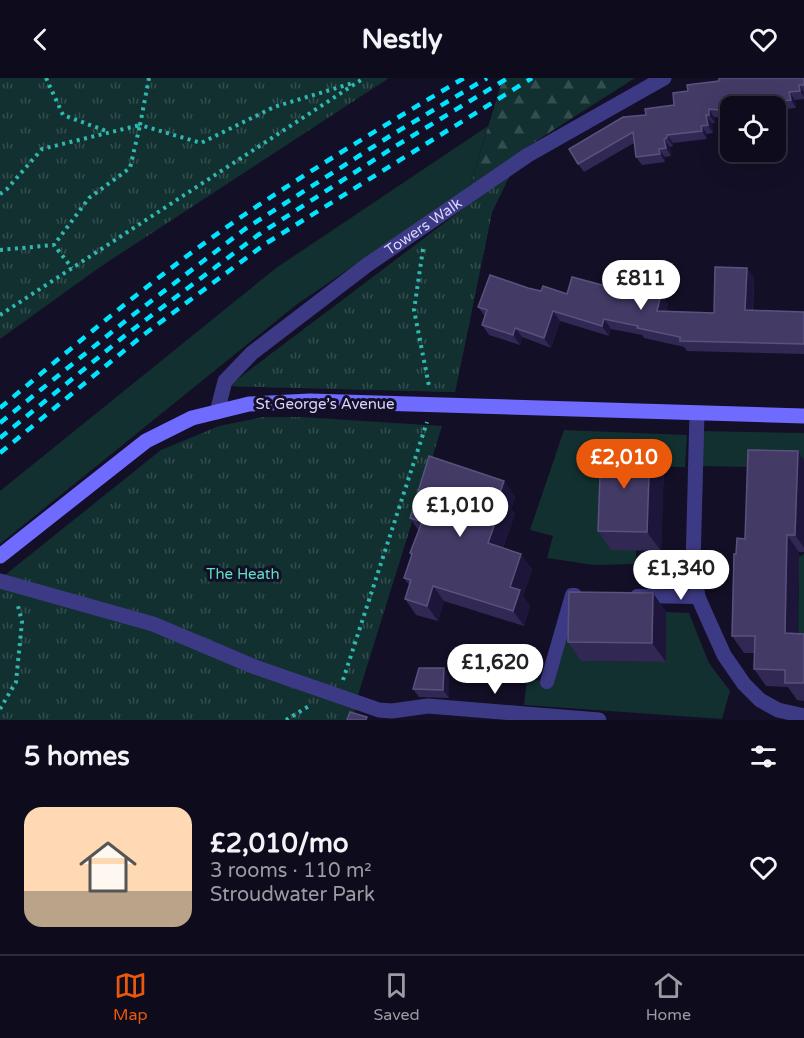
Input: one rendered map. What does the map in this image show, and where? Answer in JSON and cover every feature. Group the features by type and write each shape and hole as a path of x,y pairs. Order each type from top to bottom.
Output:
{"main road":[{"name":"St George’s Avenue","path":"0,556 146,441 192,418 249,404 310,401 804,416"}],"street":[{"name":"Towers Walk","path":"217,412 225,381 252,353 367,265 528,155 664,78"},
{"path":"697,413 693,566 698,597 724,655 744,684 760,700 778,710 804,716"},
{"path":"6,583 153,624 255,667 392,716 428,706 599,720"}],"lane":[{"path":"547,682 572,595 584,595"},
{"path":"619,596 698,597"}],"path":[{"path":"46,78 63,115 110,132"},
{"path":"0,250 54,245 89,198 130,168 149,78"},
{"path":"0,315 364,78"},
{"path":"0,194 42,149 140,124 201,143 274,107 359,81"},
{"path":"338,696 433,405 414,310 426,224"},
{"path":"54,245 72,268"},
{"path":"0,709 16,682 22,622 6,583"},
{"path":"293,720 296,714"}],"green space":[{"path":"0,78 389,78 100,267 0,339"},
{"path":"503,78 635,78 522,150 492,212 455,392 229,386 463,209"},
{"path":"488,126 470,186 296,305 0,544 0,491 276,268"},
{"path":"522,150 492,212 455,392 229,386 463,209"},
{"name":"The Heath","path":"263,417 301,417 442,426 358,695 353,720 0,720 0,579 161,450 219,426"},
{"path":"564,430 687,435 685,467 614,466 636,550 636,564 593,565 547,558 553,536 530,530"},
{"path":"697,431 804,433 804,468 696,466"},
{"path":"804,554 804,651 798,651 799,557"},
{"path":"568,610 582,661 665,662 666,612 689,613 709,663 730,691 722,719 524,705 527,678 547,682"}],"building":[{"path":"719,78 804,78 804,85 799,85 800,91 789,92 791,100 786,101 786,96 720,96 720,110 709,109 709,115 706,115 708,125 701,126 702,131 667,135 664,139 666,148 659,149 660,154 636,157 633,132 578,164 569,149 623,117 646,115 645,109 674,105 673,93 688,91 687,85 719,81"},
{"path":"715,267 747,268 745,310 804,312 804,344 680,341 680,337 637,328 638,326 604,319 602,326 553,311 544,338 515,328 513,335 482,325 487,310 478,307 490,275 528,288 541,291 543,286 567,294 572,277 617,289 619,282 631,281 647,285 656,289 655,293 661,294 657,311 714,313"},
{"path":"601,447 650,448 647,532 598,531"},
{"path":"748,450 798,451 795,535 787,535 785,633 804,634 804,683 785,683 785,670 754,669 755,636 732,636 734,554 736,554 737,538 745,539"},
{"path":"429,456 504,481 499,496 504,498 488,543 521,554 510,587 520,590 513,611 433,586 427,606 405,599 411,580 404,578 412,554 410,553 422,522 410,518"},
{"path":"569,592 653,593 652,643 568,642"},
{"path":"419,668 444,668 443,690 413,689"},
{"path":"350,712 367,717 366,720 347,720"}],"railway":[{"path":"0,408 119,309 244,215 325,162 464,78"},
{"path":"0,423 129,318 245,229 390,136 487,78"},
{"path":"0,438 127,334 258,235 394,147 508,78"},
{"path":"0,453 142,336 265,244 532,78"}]}
